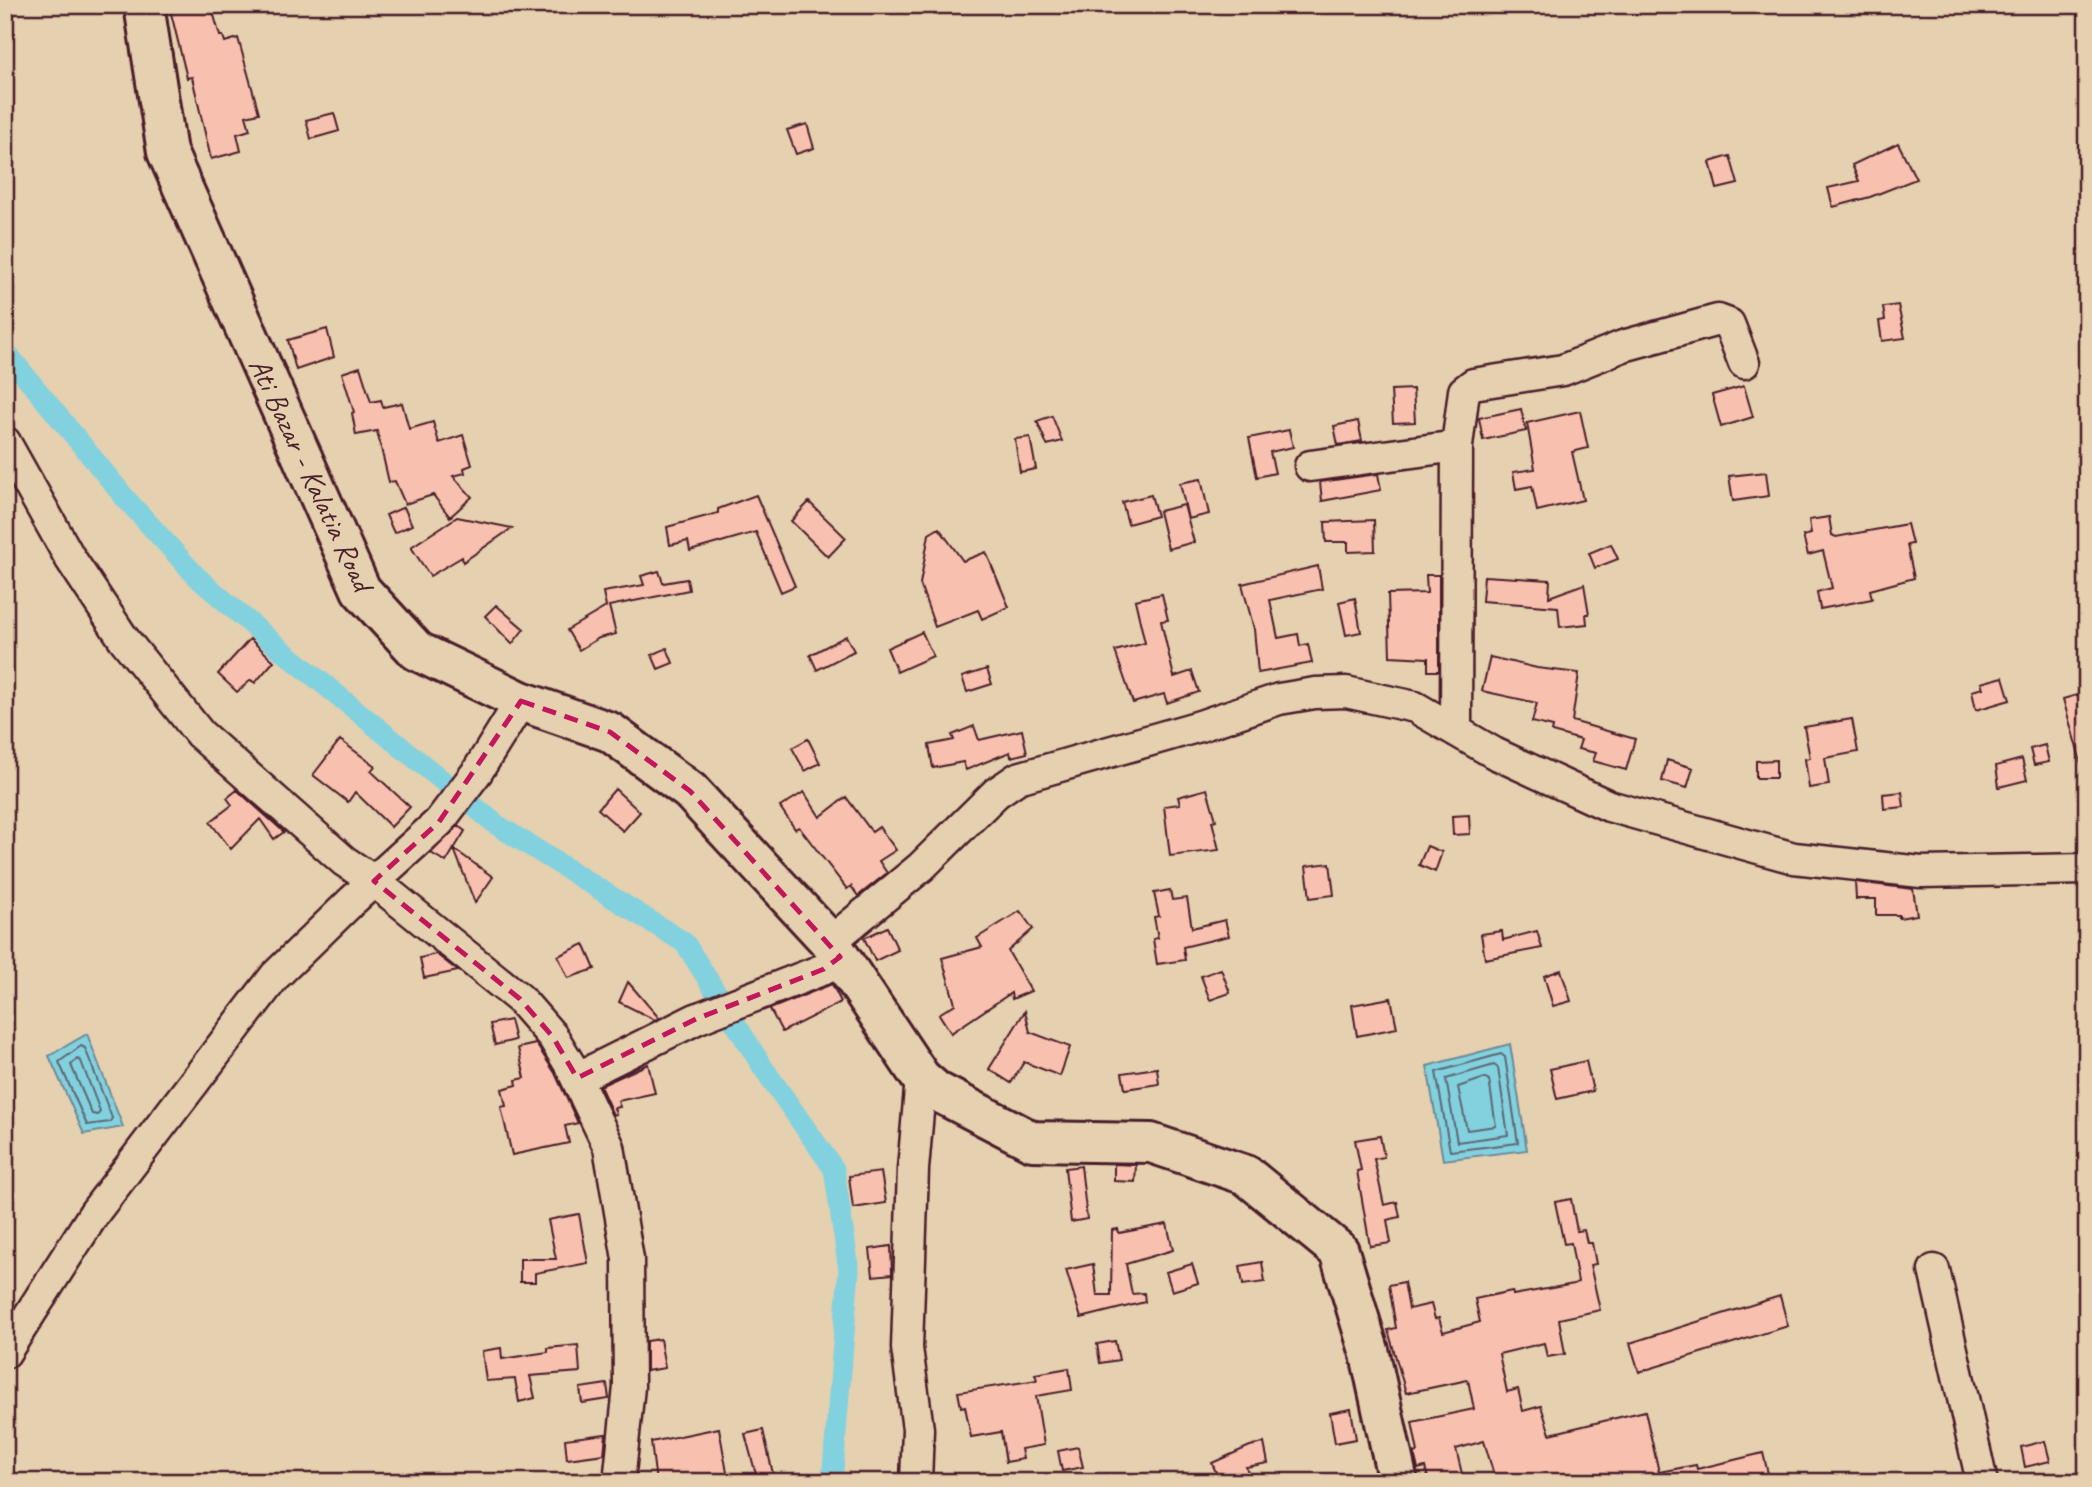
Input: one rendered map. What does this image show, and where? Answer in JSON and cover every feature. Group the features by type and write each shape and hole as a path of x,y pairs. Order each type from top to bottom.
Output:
{"main road":[{"name":"Ati Bazar - Kalatia Road","path":"144,5 167,152 361,590 417,651 521,701 610,732 690,791 835,949 920,1078 936,1091 1032,1141 1151,1143 1246,1175 1339,1251 1370,1354 1398,1482"}],"street":[{"path":"1456,731 1457,446 1464,391 1473,384 1563,370 1623,345 1718,320 1729,324 1744,363"},
{"path":"5,442 70,558 123,638 200,734 344,861 374,881 520,999 553,1037 577,1078 609,1147 628,1259 629,1387 619,1482"},
{"path":"1310,466 1457,446"},
{"path":"577,1078 696,1019 824,969 835,949 996,793 1018,778 1200,726 1279,699 1315,693 1346,692 1415,706 1541,776 1609,806 1794,858 1921,872 2087,869"},
{"path":"5,1353 95,1212 275,976 439,822 477,772 521,701"},
{"path":"916,1482 918,1429 907,1348 913,1169 920,1078"},
{"path":"1934,1270 1982,1482"}],"highlighted area":[{"path":"521,701 610,732 690,791 840,957 824,969 696,1019 577,1078 553,1037 520,999 374,881 439,822"}],"water":[{"path":"87,1034 123,1127 84,1134 49,1056"},
{"path":"1510,1044 1527,1150 1443,1160 1427,1066"}],"building":[{"path":"169,5 211,5 220,36 223,36 225,42 238,38 259,113 246,116 250,130 237,134 241,151 211,159 192,77 187,78"},
{"path":"334,113 339,131 311,139 306,120"},
{"path":"807,124 814,148 796,154 787,130"},
{"path":"1898,143 1916,179 1870,197 1833,207 1828,188 1859,181 1852,165"},
{"path":"1730,156 1738,184 1717,189 1710,162"},
{"path":"1898,305 1905,338 1882,341 1879,321 1885,320 1883,307"},
{"path":"327,329 334,357 296,370 288,340"},
{"path":"360,367 371,402 381,400 383,407 402,403 409,429 433,422 439,443 463,435 472,465 464,468 465,473 453,476 472,497 450,517 433,495 405,504 395,481 389,482 377,431 356,435 354,412 342,373"},
{"path":"1744,386 1753,417 1721,427 1712,395"},
{"path":"1413,389 1415,422 1393,423 1391,390"},
{"path":"1521,409 1526,431 1483,440 1479,418"},
{"path":"1580,411 1588,448 1572,452 1583,500 1537,511 1532,486 1516,489 1513,472 1535,469 1527,423"},
{"path":"1052,416 1062,441 1047,445 1037,421"},
{"path":"1358,421 1362,441 1338,445 1334,426"},
{"path":"1289,430 1293,447 1270,452 1275,473 1257,477 1249,438"},
{"path":"1030,437 1036,469 1020,472 1015,439"},
{"path":"1766,472 1769,496 1733,501 1729,476"},
{"path":"1378,474 1381,490 1322,501 1320,482"},
{"path":"1201,479 1209,514 1188,519 1180,483"},
{"path":"756,495 795,586 781,592 756,532 690,551 688,541 670,545 667,527 718,513 718,509"},
{"path":"1151,495 1157,516 1128,524 1122,502"},
{"path":"809,502 846,538 828,557 791,521"},
{"path":"1184,505 1194,542 1168,549 1159,511"},
{"path":"404,507 412,525 394,533 386,515"},
{"path":"457,517 512,528 463,562 462,557 430,576 411,547"},
{"path":"1829,517 1832,535 1836,537 1907,524 1912,544 1907,545 1914,578 1870,590 1872,599 1820,609 1817,592 1832,588 1823,551 1808,555 1803,536 1811,534 1809,520"},
{"path":"1374,520 1375,551 1348,552 1348,542 1326,542 1325,522"},
{"path":"939,528 963,561 986,552 1009,607 982,619 978,610 935,627 920,584 929,534"},
{"path":"1611,544 1618,559 1595,568 1589,553"},
{"path":"1318,566 1322,589 1270,600 1278,638 1298,634 1300,646 1308,644 1312,663 1258,673 1254,629 1242,584"},
{"path":"659,571 663,583 687,579 689,590 609,606 616,634 599,638 579,650 567,630 606,607 603,592 644,585 641,576"},
{"path":"1426,575 1439,575 1439,671 1428,671 1428,658 1390,656 1388,594 1427,593"},
{"path":"1484,576 1550,580 1549,597 1584,584 1589,614 1586,614 1587,624 1560,627 1558,607 1482,601"},
{"path":"1162,594 1168,620 1161,621 1174,677 1192,671 1199,692 1167,703 1164,694 1133,703 1115,651 1145,643 1135,600"},
{"path":"1355,598 1361,632 1346,635 1339,602"},
{"path":"496,605 524,629 512,644 485,616"},
{"path":"922,632 933,656 897,672 887,648"},
{"path":"846,636 854,651 817,670 810,655"},
{"path":"250,639 274,661 255,683 251,680 237,692 218,674"},
{"path":"667,648 673,663 658,669 652,655"},
{"path":"1490,657 1537,668 1579,673 1572,721 1635,739 1626,770 1593,761 1596,753 1578,749 1581,740 1552,732 1553,727 1532,722 1537,703 1482,691"},
{"path":"987,669 992,684 967,692 962,677"},
{"path":"2003,677 2010,700 1976,710 1972,691 1983,688 1981,683"},
{"path":"2084,693 2087,765 2082,766 2063,699"},
{"path":"1852,719 1858,752 1825,758 1829,785 1809,788 1805,759 1810,758 1804,727"},
{"path":"974,726 979,740 1022,730 1027,753 1011,757 1010,752 966,770 963,762 933,768 929,745 954,740 952,735"},
{"path":"808,739 820,763 805,771 792,748"},
{"path":"340,740 375,766 371,771 410,807 391,827 355,792 348,802 313,775"},
{"path":"2045,745 2049,762 2034,765 2030,749"},
{"path":"2022,759 2027,780 1999,787 1996,766"},
{"path":"1667,760 1693,768 1687,788 1662,781"},
{"path":"1776,760 1776,778 1756,778 1756,761"},
{"path":"615,789 640,812 623,831 598,809"},
{"path":"1207,789 1216,820 1212,821 1219,850 1170,856 1164,806 1180,804 1178,797"},
{"path":"237,790 284,832 274,839 260,819 231,849 210,822 232,805 227,798"},
{"path":"804,792 820,817 846,797 872,832 879,827 896,850 879,861 887,873 858,896 851,886 847,889 799,827 795,829 780,807"},
{"path":"1902,792 1904,807 1884,809 1883,794"},
{"path":"1469,815 1470,834 1453,835 1452,816"},
{"path":"458,826 465,831 446,862 431,853"},
{"path":"1427,846 1442,852 1435,872 1419,865"},
{"path":"454,849 493,877 475,903"},
{"path":"1330,863 1334,895 1310,898 1306,866"},
{"path":"1855,882 1913,889 1917,915 1899,918 1899,915 1876,915 1876,899 1856,899"},
{"path":"1170,890 1172,900 1187,898 1192,928 1225,920 1229,936 1183,947 1185,960 1157,964 1153,939 1158,938 1154,917 1159,916 1154,893"},
{"path":"1020,911 1033,929 1008,951 1031,991 1012,999 1011,993 951,1033 939,1014 955,1004 942,958 982,947 977,938"},
{"path":"887,927 898,950 875,961 864,938"},
{"path":"1502,931 1503,940 1537,931 1542,948 1485,959 1481,934"},
{"path":"584,944 595,969 568,978 558,956"},
{"path":"436,954 458,971 424,978 420,958"},
{"path":"1221,969 1230,993 1210,1000 1201,976"},
{"path":"1561,970 1571,1001 1553,1006 1544,976"},
{"path":"628,982 659,1018 655,1020 619,1002"},
{"path":"832,984 841,1002 782,1032 770,1009"},
{"path":"1391,998 1397,1028 1357,1036 1352,1005"},
{"path":"1025,1011 1030,1032 1070,1047 1060,1076 1024,1062 1011,1083 989,1069"},
{"path":"510,1020 515,1040 495,1045 490,1024"},
{"path":"536,1044 555,1073 578,1123 565,1126 569,1143 512,1155 501,1107 506,1106 502,1089 517,1085 516,1080 525,1078 518,1048"},
{"path":"1586,1061 1593,1091 1557,1099 1550,1069"},
{"path":"648,1064 655,1093 618,1101 620,1107 614,1108 616,1114 613,1115 600,1086"},
{"path":"1157,1068 1159,1084 1125,1089 1122,1073"},
{"path":"1380,1136 1384,1157 1374,1159 1384,1205 1397,1202 1400,1217 1387,1220 1391,1243 1370,1246 1357,1171 1361,1170 1355,1140"},
{"path":"1114,1164 1136,1165 1135,1182 1114,1181"},
{"path":"1081,1166 1087,1219 1071,1222 1065,1168"},
{"path":"881,1172 886,1203 853,1208 849,1176"},
{"path":"1571,1199 1577,1231 1584,1230 1587,1243 1592,1243 1596,1264 1590,1265 1600,1310 1559,1319 1565,1354 1547,1357 1544,1343 1499,1354 1507,1392 1518,1389 1523,1411 1541,1406 1550,1434 1645,1411 1659,1472 1696,1465 1697,1469 1763,1453 1770,1482 1496,1482 1484,1441 1456,1449 1464,1482 1429,1482 1425,1467 1418,1469 1414,1453 1418,1452 1412,1422 1474,1409 1468,1380 1406,1393 1388,1330 1396,1328 1389,1285 1404,1282 1409,1309 1431,1304 1435,1319 1439,1318 1443,1332 1480,1322 1475,1299 1512,1291 1513,1295 1574,1284 1578,1282 1571,1243 1564,1244 1555,1202"},
{"path":"579,1214 588,1263 535,1273 535,1282 520,1282 520,1259 556,1259 548,1220"},
{"path":"1167,1224 1173,1250 1126,1264 1132,1294 1144,1293 1145,1302 1081,1318 1066,1270 1093,1264 1097,1295 1111,1295 1112,1230 1118,1229 1119,1233"},
{"path":"891,1246 892,1274 873,1276 870,1249"},
{"path":"1262,1262 1265,1282 1243,1285 1240,1266"},
{"path":"1192,1264 1198,1283 1172,1291 1166,1272"},
{"path":"1780,1296 1788,1326 1639,1372 1630,1343"},
{"path":"660,1339 665,1368 646,1371 646,1341"},
{"path":"1115,1341 1119,1360 1100,1363 1097,1344"},
{"path":"578,1345 580,1372 530,1376 535,1398 519,1402 515,1379 486,1381 482,1351 501,1348 502,1359 548,1352 548,1348"},
{"path":"1069,1368 1072,1390 1036,1396 1044,1445 1021,1449 1023,1459 1006,1462 1001,1432 971,1437 965,1406 961,1407 958,1392 1037,1380 1035,1374"},
{"path":"607,1384 609,1399 582,1403 580,1388"},
{"path":"1351,1409 1356,1439 1335,1443 1330,1413"},
{"path":"719,1428 728,1478 707,1482 656,1482 651,1442"},
{"path":"763,1430 775,1482 758,1482 745,1434"},
{"path":"606,1434 604,1454 567,1459 565,1439"},
{"path":"2045,1441 2050,1461 2025,1467 2021,1447"},
{"path":"1264,1443 1268,1463 1246,1467 1252,1482 1220,1482 1212,1463 1250,1446"},
{"path":"1078,1447 1083,1467 1062,1471 1058,1451"}],"waterway":[{"path":"5,351 126,499 197,577 272,642 497,825 685,943 764,1069 834,1169 849,1270 832,1482"}]}
